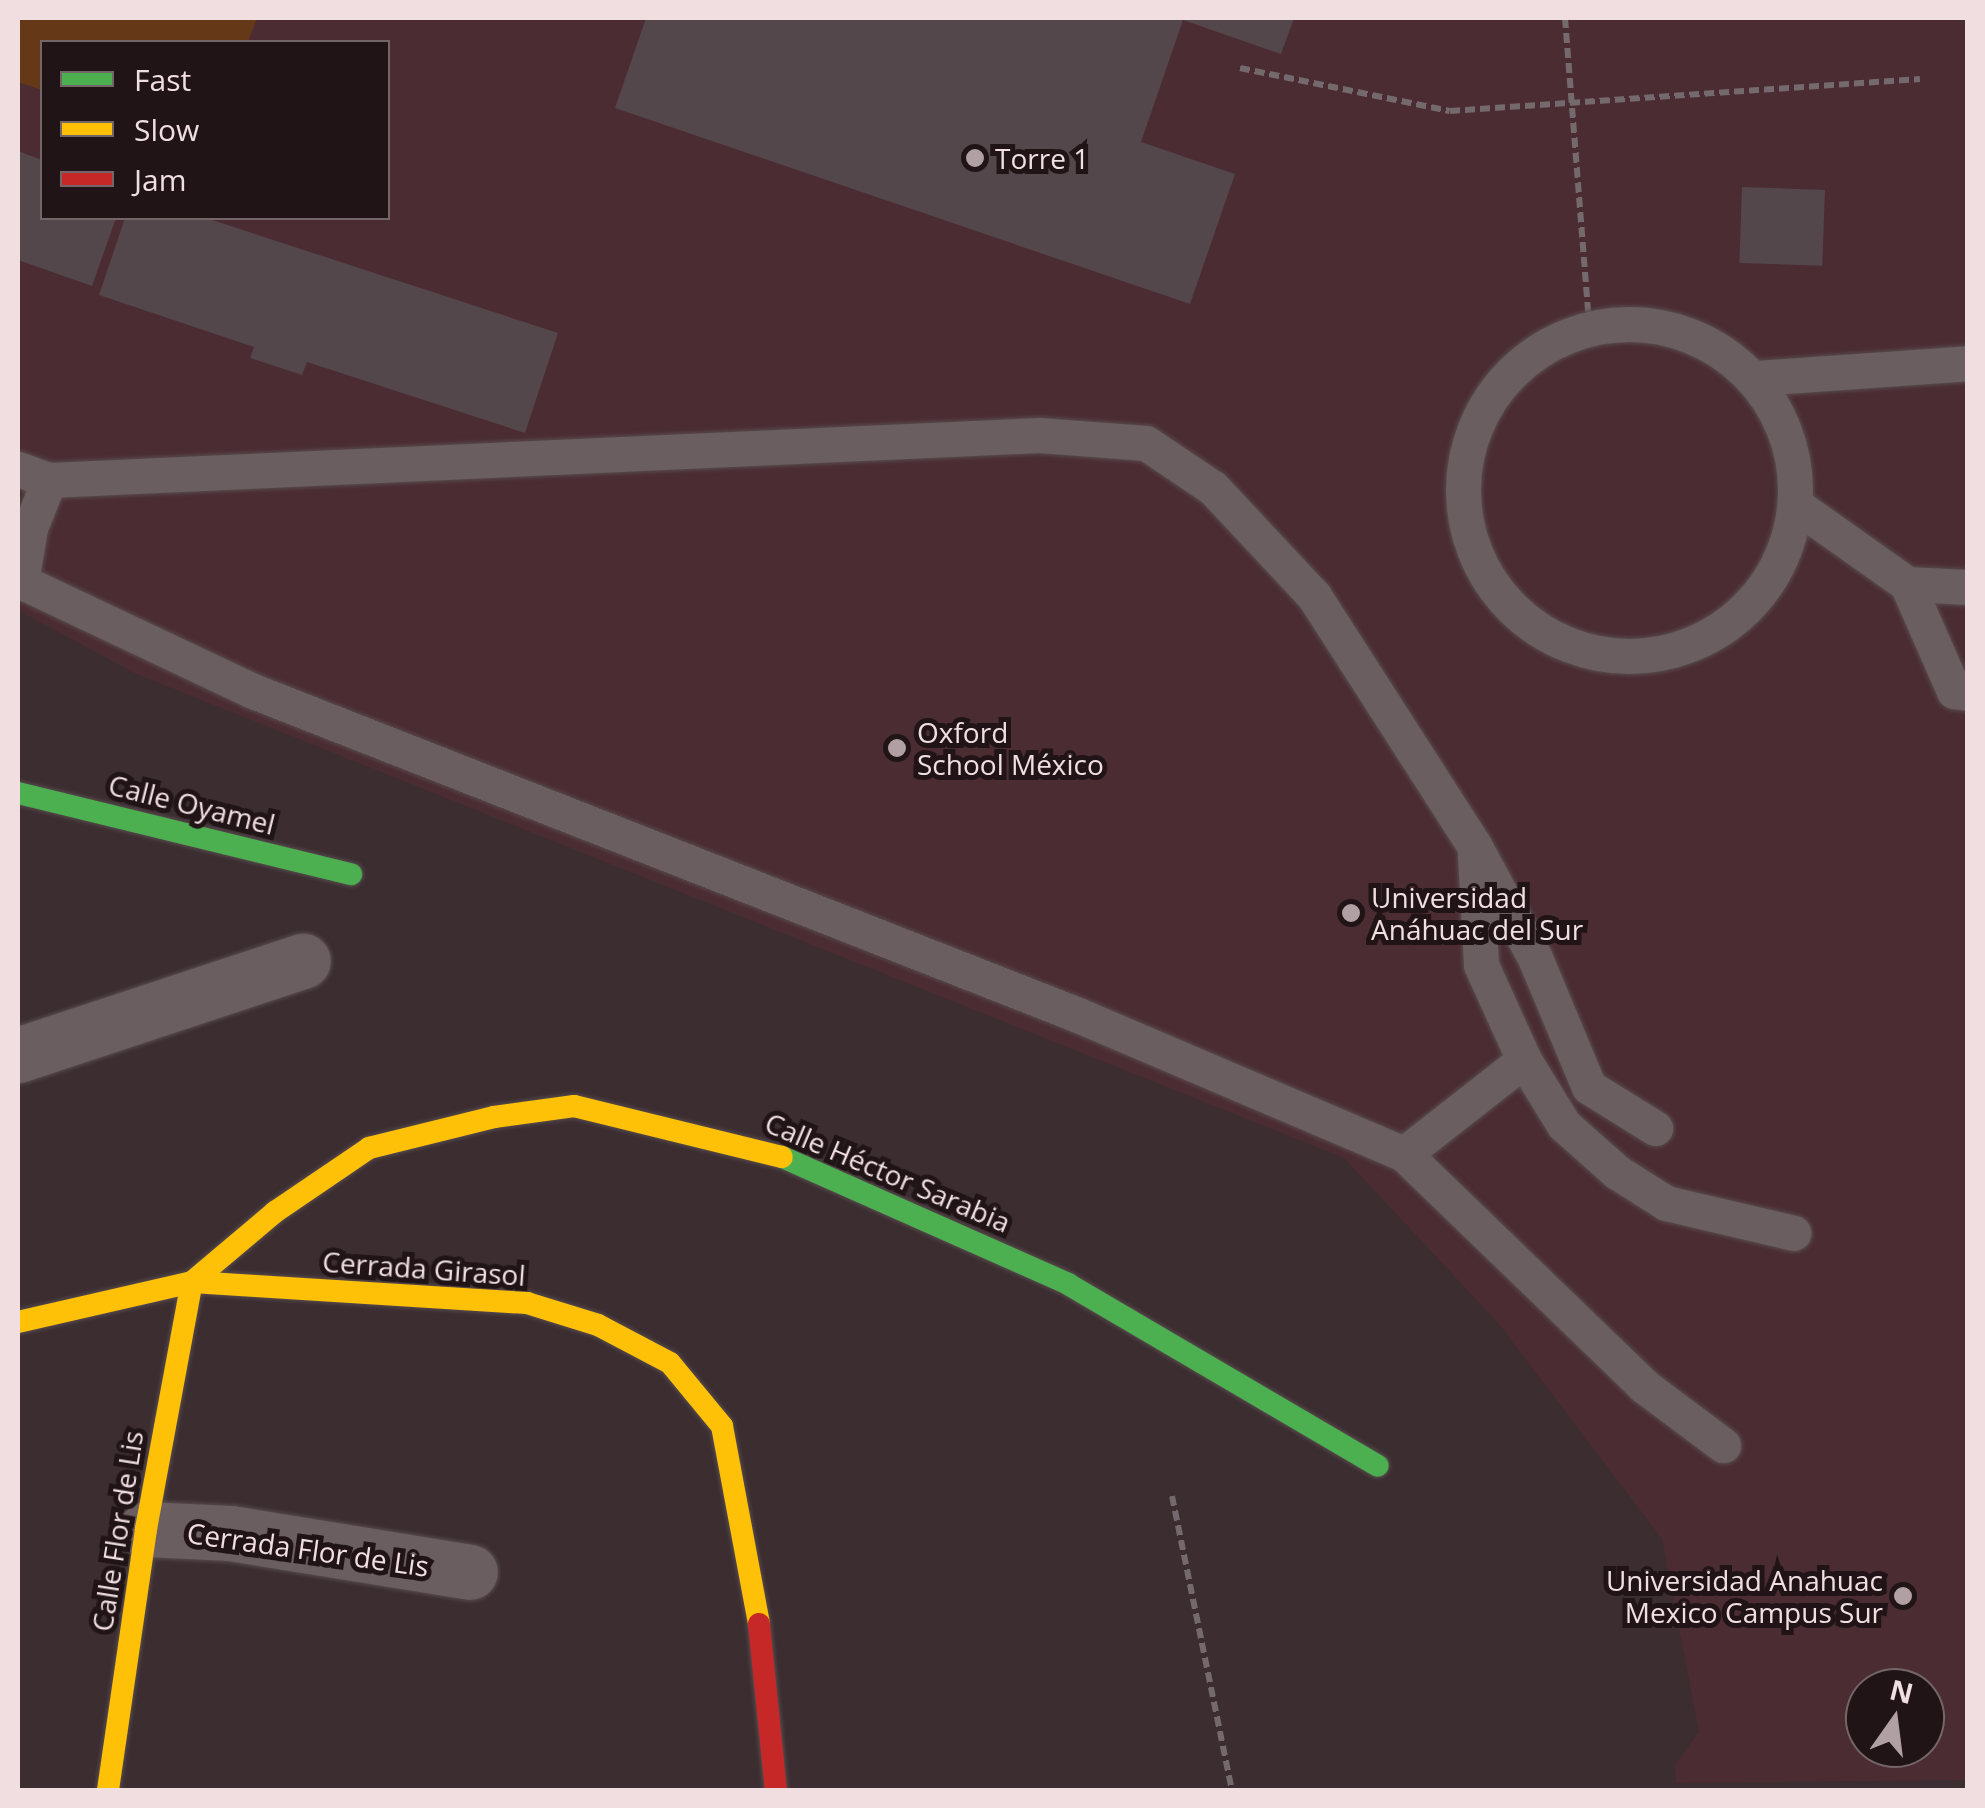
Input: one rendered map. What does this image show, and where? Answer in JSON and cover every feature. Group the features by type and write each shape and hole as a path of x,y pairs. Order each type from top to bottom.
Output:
{"street":[{"name":"Calle Oyamel","path":"18,794 351,874"},
{"path":"18,1055 302,961"},
{"name":"Calle Héctor Sarabia","path":"18,1322 192,1282 274,1212 369,1148 494,1117 574,1106 761,1148 920,1213 1068,1284 1378,1466"},
{"name":"Calle Flor de Lis","path":"108,1790 146,1530 192,1282"},
{"name":"Cerrada Girasol","path":"192,1282 527,1304 598,1326 670,1363 722,1426 752,1572 776,1790"},
{"name":"Cerrada Flor de Lis","path":"146,1530 230,1533 470,1572"}],"lane":[{"path":"1589,324 1681,328 1756,378 1790,439 1797,506 1780,565 1744,612 1692,646 1630,657 1583,649 1514,614 1466,537 1464,446 1509,368 1589,324"},
{"path":"1756,378 1968,363"},
{"path":"1656,1128 1589,1087 1535,958 1474,844 1314,596 1213,488 1146,443 1039,435 33,475 30,528 19,581 253,691 1078,1015 1404,1154 1644,1386 1723,1445"},
{"path":"1797,506 1907,584 1954,692 1968,693"},
{"path":"1907,584 1968,588"},
{"path":"1474,844 1482,965 1524,1060 1564,1124 1617,1172 1666,1203 1794,1233"},
{"path":"1482,965 1535,958"},
{"path":"1404,1154 1524,1060"}],"path":[{"path":"1565,18 1589,324"},
{"path":"1240,68 1450,112 1920,78"},
{"path":"1172,1496 1232,1790"}],"shaded area":[{"name":"Universidad Anáhuac del Sur","path":"18,18 1967,18 1967,1780 1676,1783 1675,1764 1699,1732 1662,1539 1498,1323 1344,1158 134,673 18,610"},
{"path":"18,18 257,18 249,40 40,40 40,89 18,82"}],"building":[{"name":"Torre 1","path":"646,18 1294,18 1281,54 1183,20 1141,142 1235,174 1190,304 615,108"},
{"path":"18,151 40,159 40,220 115,220 92,286 18,260"},
{"path":"1742,187 1825,190 1822,266 1739,263"},
{"path":"124,220 212,220 558,333 525,433 307,362 302,375 250,358 254,347 99,295"}],"traffic: fast":[{"path":"18,793 351,874"},
{"path":"782,1157 1068,1284 1378,1466"}],"traffic: slow":[{"path":"18,1322 192,1282 275,1212 369,1148 494,1117 574,1106 782,1157"},
{"path":"192,1282 527,1303 598,1325 670,1363 722,1426 759,1624"},
{"path":"108,1790 146,1529 192,1282"}],"traffic: jam":[{"path":"759,1624 776,1790"}],"place":[{"name":"Torre 1","path":"975,158"},
{"name":"Oxford School México","path":"897,748"},
{"name":"Universidad Anáhuac del Sur","path":"1351,913"},
{"name":"Universidad Anahuac Mexico Campus Sur","path":"1903,1596"}]}
